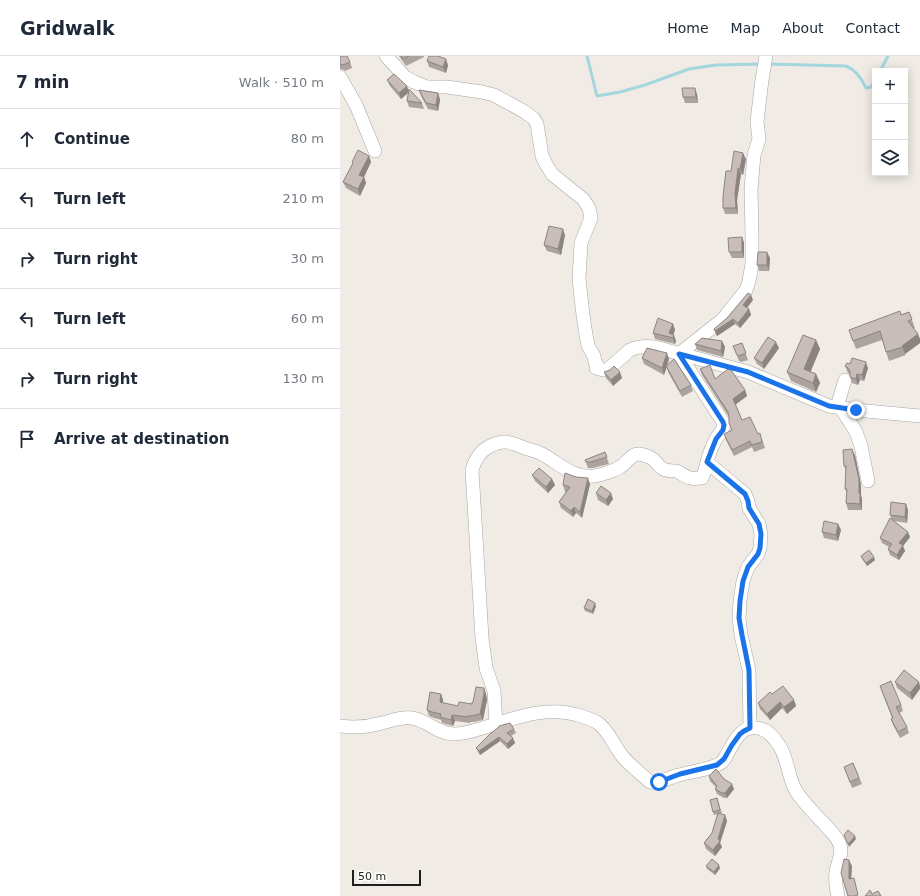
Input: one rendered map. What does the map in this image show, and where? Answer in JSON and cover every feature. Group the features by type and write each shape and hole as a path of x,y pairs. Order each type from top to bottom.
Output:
{"street":[{"path":"386,56 405,77 414,82 426,86 482,92 494,95 533,118 537,124 542,156 552,174 584,199 591,214 591,218 581,244 579,279 583,315 591,351 597,365 596,368 607,370 630,350 646,346 748,372 829,406 920,416"},
{"path":"679,354 723,319 746,290 749,281 752,264 751,189 754,155 759,139 757,121 766,56"},
{"path":"340,77 356,105 375,151"},
{"path":"496,724 494,691 486,668 482,638 472,470 474,461 481,452 488,447 504,441 514,443 541,454 562,468 584,476 594,476 621,467 633,455 637,454 645,455 653,459 666,471 677,471 691,479 702,478 716,439 723,430 724,425 679,354"},
{"path":"845,380 839,408 856,432 861,446 868,481"},
{"path":"707,462 745,494 749,508 759,524 761,534 758,554 748,567 743,581 739,618 749,670 750,728"},
{"path":"340,726 368,726 402,717 410,717 420,720 446,734 461,734 525,715 545,712 565,712 588,718 598,723 604,729 623,757 650,782 654,783 680,774 717,765 724,759 740,734 750,728 760,728 771,734 777,741 797,792 802,800 840,844 841,856 836,872 838,896"}],"building":[{"path":"341,56 347,56 350,62 343,65 340,64"},
{"path":"401,56 409,56 403,59"},
{"path":"429,56 438,56 446,59 443,67 427,61"},
{"path":"394,74 407,86 399,93 387,80"},
{"path":"682,88 695,88 696,97 683,97"},
{"path":"409,89 422,103 407,101"},
{"path":"419,90 438,93 436,105 426,103"},
{"path":"358,150 369,156 359,175 364,177 358,189 343,182"},
{"path":"734,151 743,153 740,169 738,168 735,194 736,208 723,208 726,171 731,171"},
{"path":"549,226 563,229 558,249 544,245"},
{"path":"742,237 742,252 729,252 728,238"},
{"path":"758,252 767,252 767,265 757,265"},
{"path":"748,293 751,295 743,305 749,309 738,323 733,319 715,331 714,329 727,318"},
{"path":"900,311 901,315 909,312 912,319 908,321 918,334 902,346 903,347 886,352 880,331 853,341 849,330"},
{"path":"658,318 673,324 669,333 674,335 673,338 653,333"},
{"path":"803,335 816,340 804,369 816,374 813,383 787,372"},
{"path":"768,337 776,342 762,363 754,358"},
{"path":"702,338 722,341 721,351 695,344"},
{"path":"742,343 746,353 739,356 737,355 733,346"},
{"path":"647,348 667,353 662,368 642,358"},
{"path":"852,358 866,362 862,375 857,374 856,379 850,377 850,372 845,366 847,363 850,364"},
{"path":"674,359 691,385 680,391 666,366"},
{"path":"710,365 715,379 728,369 731,370 745,390 733,399 742,420 750,417 758,434 760,433 762,442 751,445 750,441 732,450 724,434 732,430 729,423 728,412 700,369"},
{"path":"614,366 620,372 611,380 604,372 610,370"},
{"path":"852,449 859,479 860,504 846,503 846,466 844,466 843,450"},
{"path":"605,452 607,457 591,462 586,462 585,460"},
{"path":"539,468 552,479 546,487 532,475"},
{"path":"565,473 576,477 588,478 580,512 574,507 571,511 559,502 570,487 563,485"},
{"path":"601,486 611,493 606,500 596,493"},
{"path":"891,502 906,504 905,517 890,515"},
{"path":"890,518 908,532 899,543 903,545 897,555 888,549 892,544 880,538"},
{"path":"824,521 838,524 836,535 822,532"},
{"path":"869,550 874,557 866,563 861,556"},
{"path":"588,599 595,603 592,611 584,608"},
{"path":"904,670 919,682 910,693 895,682"},
{"path":"891,681 901,705 896,707 907,727 898,732 891,719 893,718 880,686"},
{"path":"783,686 794,700 784,707 780,702 767,714 758,703 770,692 772,694"},
{"path":"476,687 484,688 480,714 468,717 452,715 451,720 440,717 441,714 427,710 430,692 441,694 440,702 458,706 459,702 472,704"},
{"path":"510,723 514,729 507,733 513,738 507,744 499,737 479,751 476,748 499,726"},
{"path":"853,763 859,778 850,782 844,767"},
{"path":"716,769 724,779 732,784 725,793 715,789 717,786 709,776"},
{"path":"717,798 720,810 713,812 710,800"},
{"path":"718,813 725,815 718,839 720,841 713,850 704,843 712,833"},
{"path":"848,830 855,836 848,844 844,835"},
{"path":"712,859 719,865 714,872 706,866"},
{"path":"844,859 849,860 849,879 854,878 858,895 848,896 841,873"},
{"path":"870,890 872,894 878,891 881,896 865,896"}],"waterway":[{"path":"587,56 597,96 620,92 645,85 689,69 716,65 762,64"},
{"path":"882,68 888,56"},
{"path":"768,64 846,66 858,75 866,88 872,85"}],"route":[{"path":"659,782 680,774 721,763 740,734 750,728 749,670 739,618 740,601 743,581 748,567 758,554 761,543 759,524 749,508 745,494 707,462 716,439 723,430 724,425 679,354 748,372 829,406 856,410"}]}
